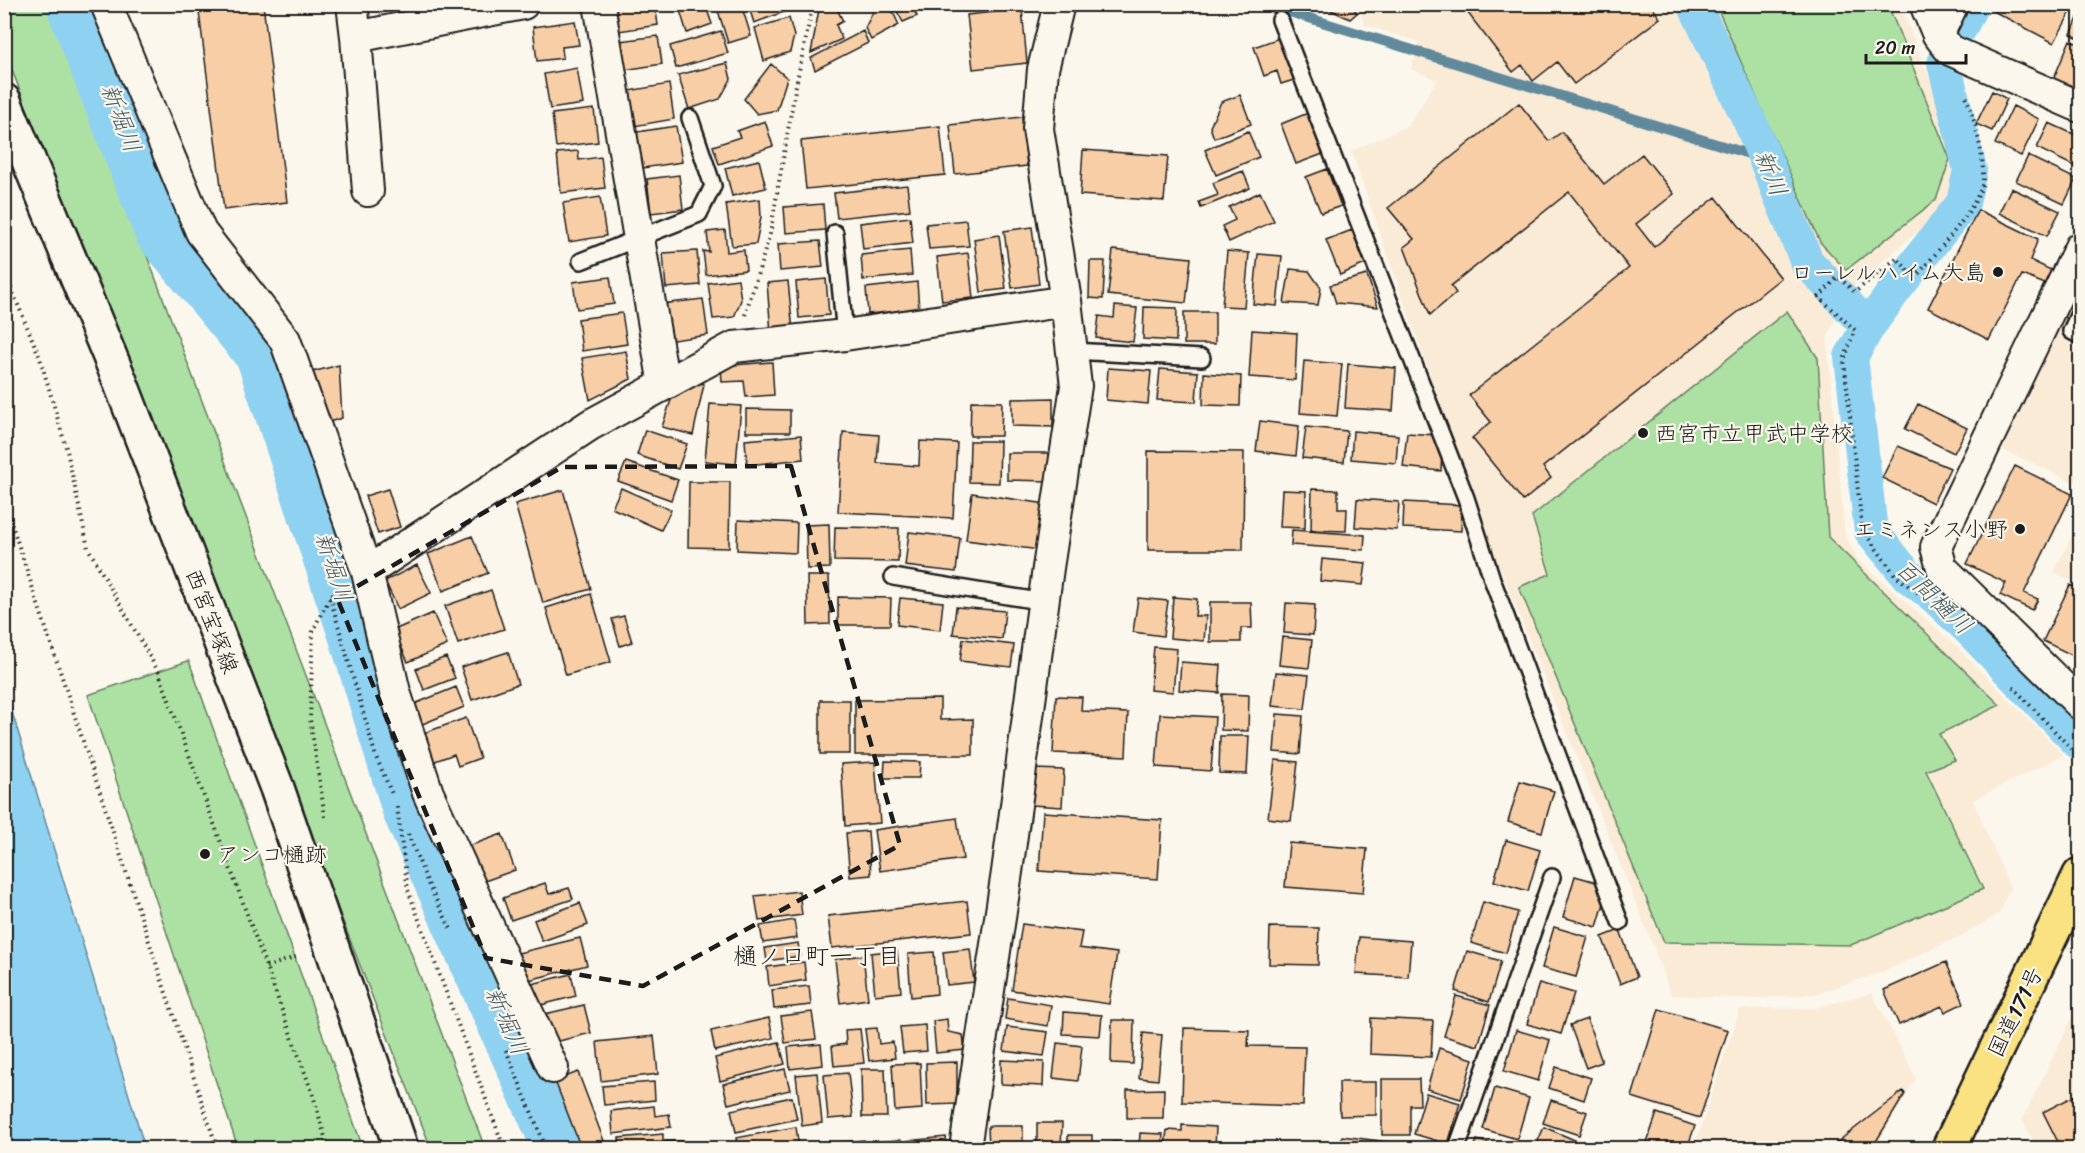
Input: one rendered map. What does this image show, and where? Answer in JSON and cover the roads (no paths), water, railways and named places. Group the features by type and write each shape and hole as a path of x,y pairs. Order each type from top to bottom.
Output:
{"highway":[{"name":"国道171号","path":"1949,1149 2080,874"}],"main road":[{"name":"西宮宝塚線","path":"4,101 118,376 277,788 401,1149"}],"street":[{"path":"106,4 201,232 285,340 367,572 395,692 428,793 553,1068"},
{"path":"352,4 369,191"},
{"path":"356,37 523,4"},
{"path":"600,4 664,385"},
{"path":"965,1149 1076,386 1066,301 1038,129 1043,69 1059,4"},
{"path":"1925,4 1944,42 2080,107"},
{"path":"1944,42 1953,4"},
{"path":"2080,248 1936,547 1942,568 2080,704"},
{"path":"367,572 590,425 734,347 845,334 1066,301"}],"lane":[{"path":"1280,20 1466,498 1492,579 1620,922"},
{"path":"581,261 699,214 713,186 690,118"},
{"path":"835,233 845,334"},
{"path":"2080,311 2071,331 2080,336"},
{"path":"1072,351 1202,358"},
{"path":"893,577 1044,602"},
{"path":"1456,1149 1552,877"}],"water":[{"path":"5,689 145,1148 5,1148"}],"waterway":[{"name":"新堀川","path":"76,4 164,230 265,353 358,633 412,809 563,1148"},
{"path":"1264,4 1765,159"},
{"name":"新川","path":"1694,4 1751,124 1807,262 1868,327"},
{"name":"百間樋川","path":"1961,27 1972,4"},
{"name":"百間樋川","path":"1944,63 1970,170 1963,203 1868,327 1851,357 1871,531 1908,576 1935,597 1968,628 2078,742"}],"place":[{"name":"ローレルハイム大島","path":"1998,272"},
{"name":"西宮市立甲武中学校","path":"1643,433"},
{"name":"エミネンス小野","path":"2020,529"},
{"name":"アンコ樋跡","path":"205,854"}],"district":[{"name":"樋ノ口町一丁目","path":"817,956"}]}
